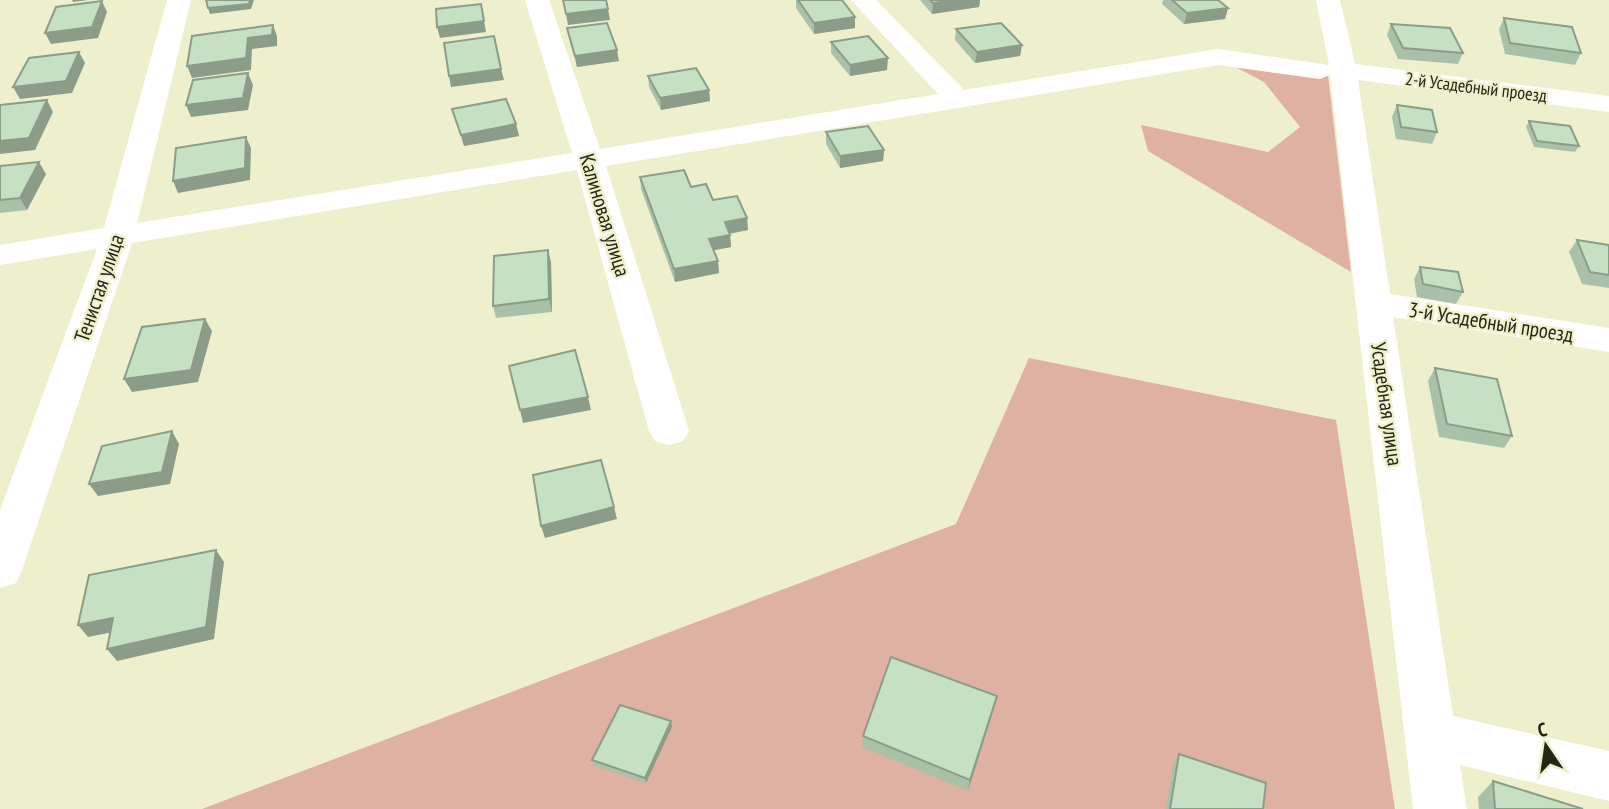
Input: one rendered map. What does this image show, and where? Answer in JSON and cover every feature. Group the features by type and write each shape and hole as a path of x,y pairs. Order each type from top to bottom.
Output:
{"street":[{"name":"Тенистая улица","path":"0,570 118,236 179,0"},
{"name":"Калиновая улица","path":"537,0 589,160 669,430"},
{"path":"863,0 959,101"},
{"name":"Усадебная улица","path":"1328,0 1331,71 1373,303 1440,809"},
{"name":"2-й Усадебный проезд","path":"0,255 1218,57 1609,104"},
{"name":"3-й Усадебный проезд","path":"1373,303 1609,340"},
{"path":"1430,734 1609,776"}],"shaded area":[{"path":"1228,63 1328,75 1351,272 1148,151 1141,125 1268,152 1300,127 1264,82"},
{"path":"1029,358 1336,420 1395,809 202,809 956,524"}],"building":[{"path":"206,0 250,0 249,4 208,8"},
{"path":"563,0 606,0 608,9 566,14"},
{"path":"798,0 842,0 855,17 814,23"},
{"path":"930,0 954,0 933,3"},
{"path":"1172,0 1218,0 1228,8 1187,13"},
{"path":"102,1 92,27 45,33 56,7"},
{"path":"481,4 484,21 437,27 436,9"},
{"path":"1504,18 1572,27 1581,53 1510,43"},
{"path":"607,23 617,50 575,56 567,28"},
{"path":"1001,23 1022,45 977,52 956,29"},
{"path":"1391,24 1450,28 1463,53 1403,48"},
{"path":"273,25 272,35 248,38 246,58 187,66 192,36"},
{"path":"494,36 501,69 449,76 444,43"},
{"path":"868,36 888,58 850,65 831,42"},
{"path":"79,52 66,81 13,87 29,58"},
{"path":"696,68 709,90 660,98 648,76"},
{"path":"248,73 243,98 186,105 193,80"},
{"path":"506,99 516,124 461,135 452,109"},
{"path":"47,100 29,138 0,141 0,105"},
{"path":"1397,105 1432,110 1437,132 1401,127"},
{"path":"1529,121 1570,126 1579,146 1537,141"},
{"path":"868,126 884,150 840,156 826,132"},
{"path":"246,137 245,168 173,181 176,148"},
{"path":"39,162 20,198 0,200 0,166"},
{"path":"684,170 691,187 706,184 713,200 737,196 747,218 725,222 730,235 709,239 718,261 674,269 640,177"},
{"path":"1577,240 1609,245 1609,275 1590,272"},
{"path":"548,250 549,299 493,306 494,256"},
{"path":"1420,267 1458,272 1463,292 1423,284"},
{"path":"205,319 191,370 124,379 142,327"},
{"path":"575,350 588,397 520,410 509,366"},
{"path":"1435,368 1497,379 1512,436 1447,424"},
{"path":"172,431 162,472 89,484 102,446"},
{"path":"601,460 614,507 541,526 533,475"},
{"path":"216,550 206,627 107,649 113,618 78,625 89,575"},
{"path":"891,657 997,696 970,780 863,736"},
{"path":"620,705 671,721 645,778 592,760"},
{"path":"1179,754 1266,783 1263,809 1170,809"},
{"path":"1493,781 1583,809 1495,809"}]}
